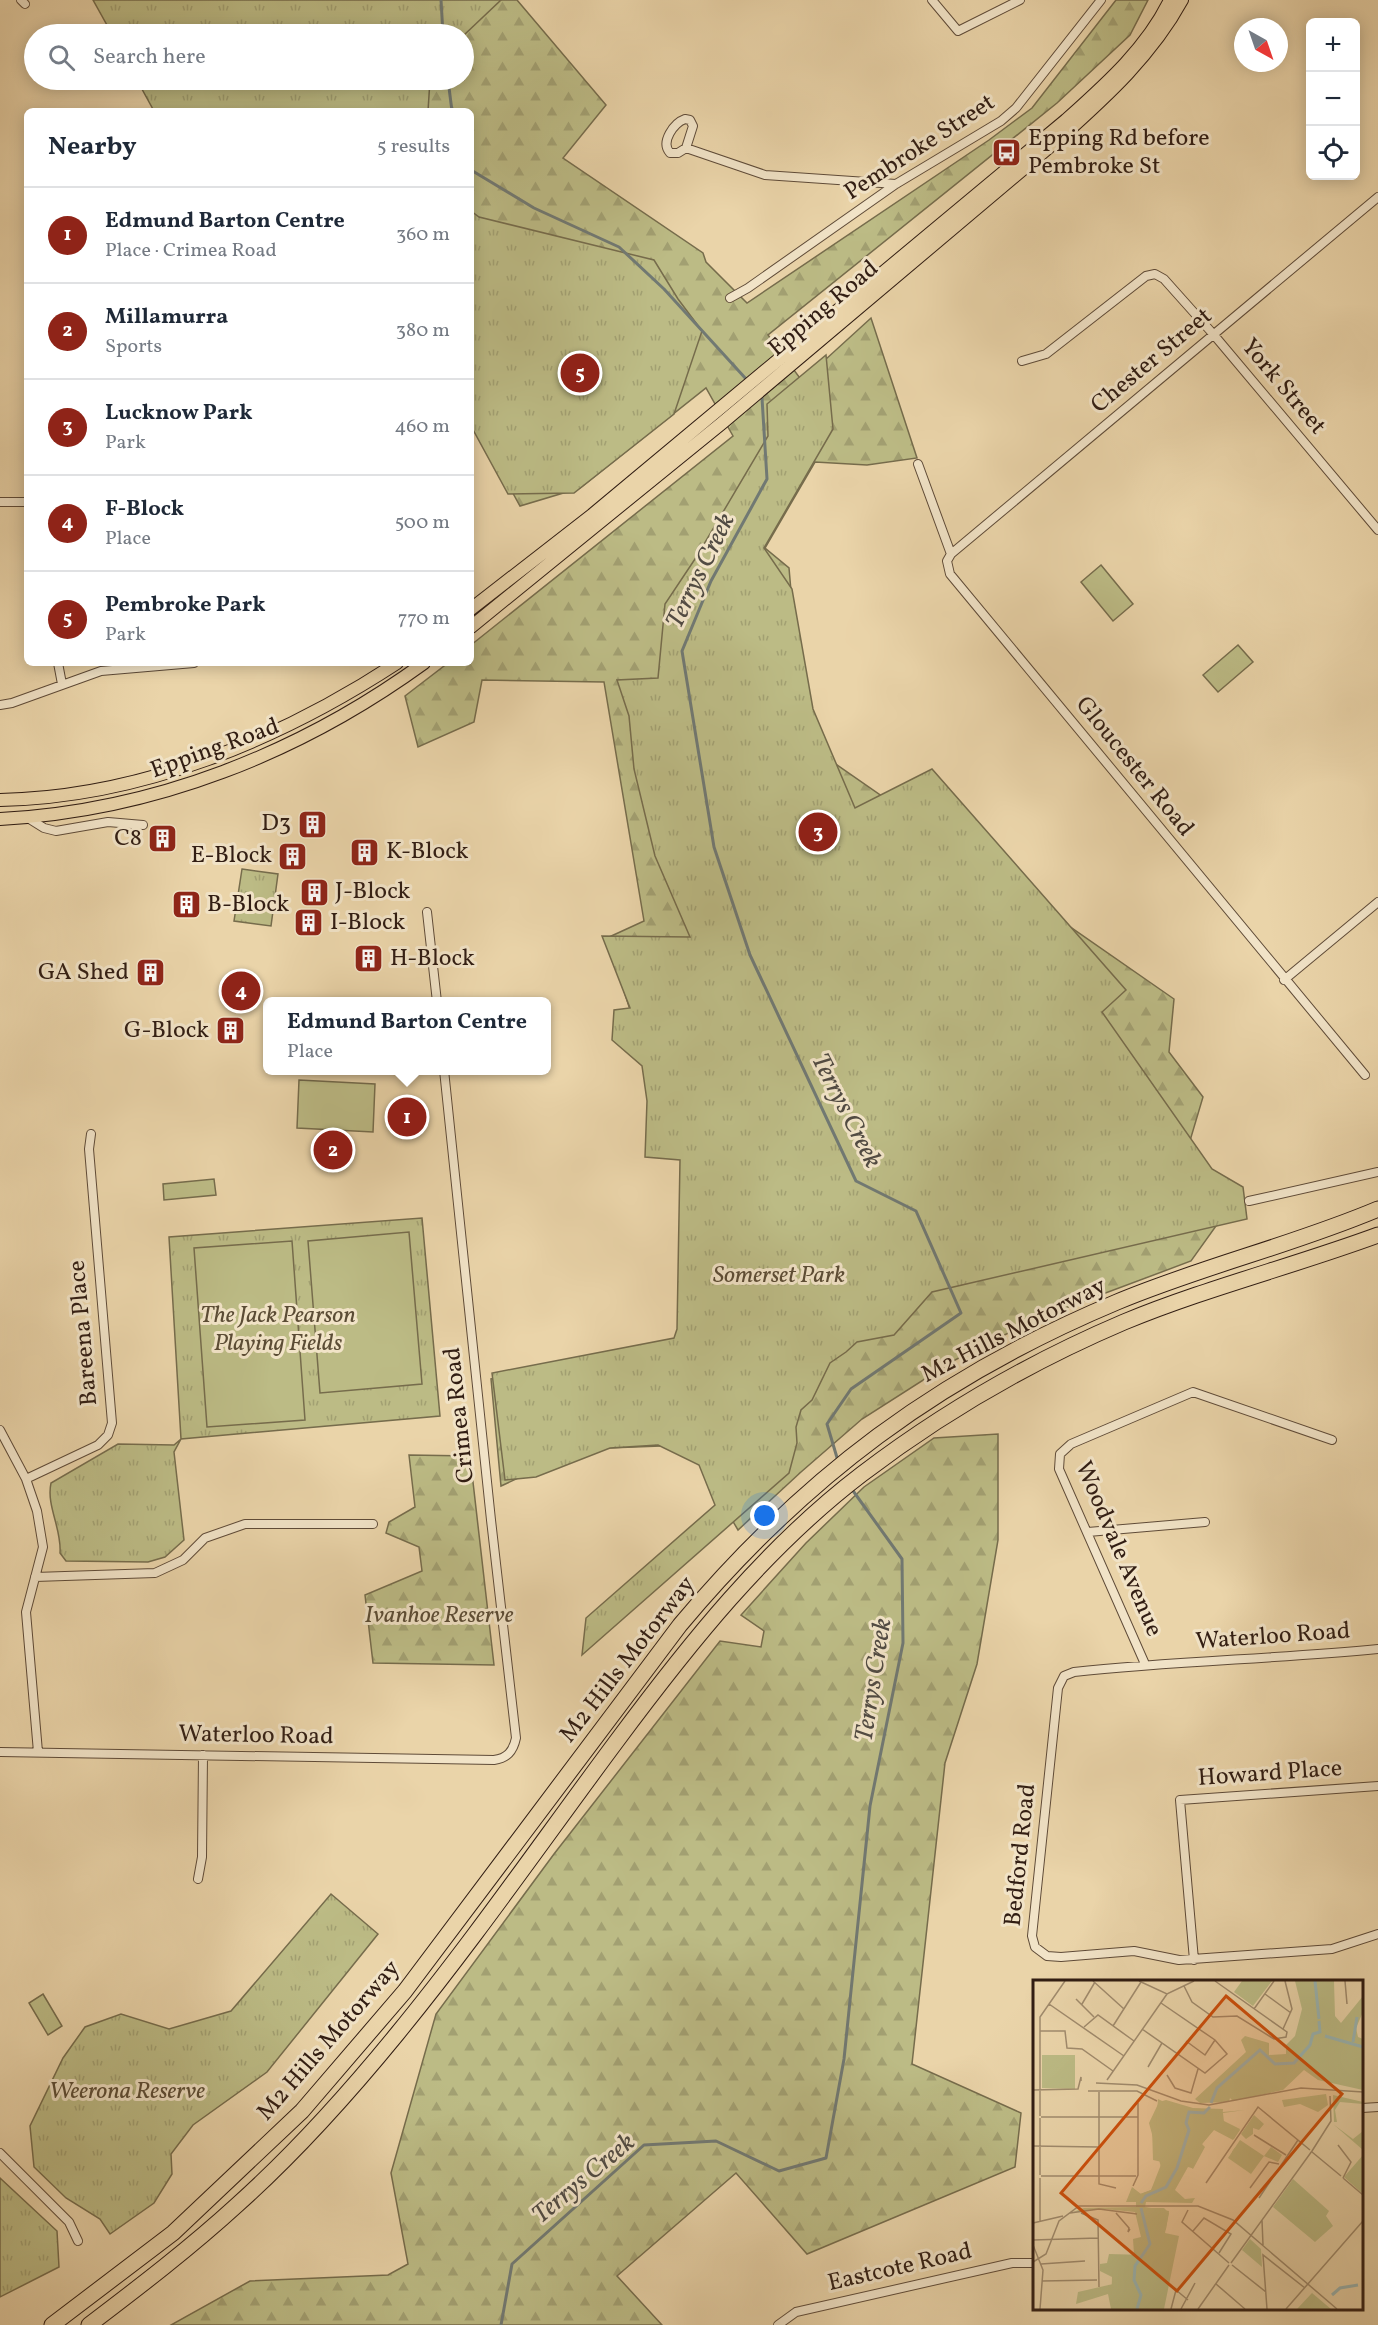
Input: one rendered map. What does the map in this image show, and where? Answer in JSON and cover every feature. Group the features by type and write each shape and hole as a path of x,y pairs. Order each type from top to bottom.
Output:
{"highway":[{"name":"M2 Hills Motorway","path":"52,2325 173,2233 302,2111 405,1991 680,1625 722,1575 776,1520 847,1459 918,1406 978,1369 1067,1324 1177,1280 1302,1239 1378,1209"},
{"name":"M2 Hills Motorway","path":"89,2325 143,2284 239,2203 317,2126 399,2032 694,1640 792,1536 860,1476 931,1424 988,1389 1078,1342 1127,1321 1378,1234"}],"main road":[{"name":"Epping Road","path":"474,624 719,419 1102,89 1138,49 1170,0"},
{"name":"Epping Road","path":"793,355 1109,95 1155,42 1182,0"},
{"name":"Epping Road","path":"474,607 719,419"},
{"name":"Epping Road","path":"0,800 82,792 164,773 199,762 308,717 392,666"},
{"name":"Epping Road","path":"0,819 66,813 135,799 176,788 244,764 352,712 420,666"}],"street":[{"path":"932,0 958,31 1020,0"},
{"name":"Pembroke Street","path":"730,298 748,288 896,184 1001,121 1016,108 1101,0"},
{"path":"686,148 765,175 896,184"},
{"name":"Chester Street","path":"951,554 1378,197"},
{"name":"York Street","path":"1022,361 1046,354 1146,276 1155,274 1164,279 1214,335 1378,530"},
{"name":"Gloucester Road","path":"918,464 951,554 947,561 950,574 1365,1075"},
{"path":"0,502 24,502"},
{"path":"59,666 62,684"},
{"path":"0,705 113,669 154,666"},
{"path":"28,818 44,828 56,831 108,822 143,825"},
{"path":"1284,980 1378,902"},
{"path":"427,912 436,997"},
{"name":"Crimea Road","path":"444,1075 516,1738 510,1754"},
{"name":"Bareena Place","path":"26,1479 98,1445 108,1435 111,1423 88,1149 91,1134"},
{"path":"1249,1201 1378,1172"},
{"name":"Woodvale Avenue","path":"1145,1664 1059,1469 1060,1454 1071,1444 1193,1392 1332,1440"},
{"path":"0,1430 26,1479 37,1511 43,1547 26,1612 38,1752"},
{"path":"1088,1532 1205,1522"},
{"path":"35,1577 155,1573 183,1560 205,1538 245,1524 373,1524"},
{"name":"Waterloo Road","path":"1064,1676 1074,1672 1145,1664 1316,1655 1378,1649"},
{"name":"Bedford Road","path":"1064,1676 1058,1688 1033,1924 1032,1936 1035,1947 1047,1956 1060,1958 1134,1951 1179,1960 1194,1960"},
{"name":"Waterloo Road","path":"0,1752 494,1760 510,1754"},
{"path":"198,1879 202,1857 203,1755"},
{"name":"Howard Place","path":"1194,1960 1180,1800 1378,1786"},
{"path":"1194,1960 1332,1949 1378,1934"},
{"path":"1363,2108 1378,2107"},
{"path":"0,2153 69,2222 78,2241"},
{"name":"Eastcote Road","path":"778,2325 796,2312 1012,2263 1033,2263"}],"green space":[{"path":"93,0 501,0 474,26 106,24"},
{"name":"Somerset Park","path":"116,0 517,0 606,105 563,158 703,253 706,262 747,303 989,140 1032,108 1116,0 1148,0 1130,35 1057,103 768,335 802,381 871,318 917,458 867,465 815,462 765,548 789,568 804,742 1174,999 1169,1052 1203,1097 1189,1144 1231,1205 1191,1261 1036,1319 953,1361 862,1419 738,1530 688,1445 581,1449 501,1486 491,1379 684,1348 681,1160 607,938 644,921 604,682 482,680 474,722 418,747 405,696 444,666 474,666 474,643 733,436 706,388 580,488 520,506 474,422 474,108 170,108 161,90 474,90 474,24 128,24"},
{"path":"142,90 429,90 428,108 152,108"},
{"path":"474,213 479,217 654,260 678,299 702,331 674,414 574,493 508,494 474,432"},
{"name":"Somerset Park","path":"826,355 833,429 764,548 792,589 813,709 855,808 932,769 1126,990 1102,1012 1212,1169 1243,1187 1247,1219 932,1292 894,1335 857,1342 830,1363 812,1400 801,1410 796,1427 797,1443 789,1473 582,1655 586,1618 715,1505 699,1465 658,1445 610,1448 536,1477 505,1480 492,1373 674,1338 677,1329 680,1160 645,1157 647,1101 642,1066 612,1040 614,1010 630,1008 602,936 690,937 655,856 634,769 629,716 617,680 658,678 665,604 697,556 768,436 767,404"},
{"path":"1101,565 1133,604 1113,621 1081,582"},
{"path":"1238,645 1253,662 1218,692 1203,675"},
{"path":"242,869 278,874 271,926 234,921"},
{"path":"299,1080 375,1084 373,1132 297,1128"},
{"path":"214,1179 216,1195 164,1200 163,1184"},
{"name":"The Jack Pearson Playing Fields","path":"422,1218 440,1416 181,1439 169,1237"},
{"path":"409,1232 422,1384 320,1393 308,1241"},
{"path":"292,1241 305,1420 207,1427 194,1248"},
{"path":"998,1434 998,1540 977,1664 945,1763 912,2064 1021,2113 1015,2167 807,2254 736,2173 617,2276 662,2325 171,2325 250,2281 388,2275 408,2264 391,2173 436,2014 554,1854 720,1641 761,1647 764,1631 741,1615 806,1543 864,1487 934,1438"},
{"path":"181,1439 174,1452 184,1540 165,1557 148,1562 66,1561 60,1553 59,1535 51,1500 51,1483 118,1444 174,1445"},
{"name":"Ivanhoe Reserve","path":"409,1455 470,1456 494,1665 373,1663 365,1595 422,1571 419,1547 386,1533 389,1522 415,1507"},
{"name":"Weerona Reserve","path":"331,1894 378,1934 267,2072 193,2125 171,2154 172,2174 154,2203 110,2234 100,2219 66,2198 34,2167 30,2126 63,2058 85,2027 121,2014 169,2029 231,2011"},
{"path":"43,1994 62,2026 48,2035 29,2003"},
{"path":"0,2178 57,2231 59,2267 0,2297"}],"waterway":[{"name":"Terrys Creek","path":"441,0 442,24"},
{"name":"Terrys Creek","path":"449,90 452,108"},
{"name":"Terrys Creek","path":"474,172 534,208 619,247 664,289 747,380"},
{"name":"Terrys Creek","path":"759,395 762,398 767,479 711,581 682,651 714,847 750,955 856,1181 916,1211 961,1313 851,1389 827,1424 838,1461"},
{"name":"Terrys Creek","path":"501,2325 512,2264 644,2145 716,2141 779,2171 826,2158 844,2059 870,1806 903,1643 902,1559 851,1488"}],"place":[{"name":"Epping Rd before Pembroke St","path":"1007,153"},
{"name":"Pembroke Park","path":"580,373"},
{"name":"D3","path":"312,824"},
{"name":"Lucknow Park","path":"818,832"},
{"name":"C8","path":"163,839"},
{"name":"K-Block","path":"365,852"},
{"name":"E-Block","path":"293,856"},
{"name":"J-Block","path":"314,892"},
{"name":"B-Block","path":"186,905"},
{"name":"I-Block","path":"309,923"},
{"name":"H-Block","path":"369,959"},
{"name":"GA Shed","path":"150,973"},
{"name":"F-Block","path":"241,991"},
{"name":"G-Block","path":"230,1031"},
{"name":"Edmund Barton Centre","path":"407,1117"},
{"name":"Millamurra","path":"333,1150"}]}
